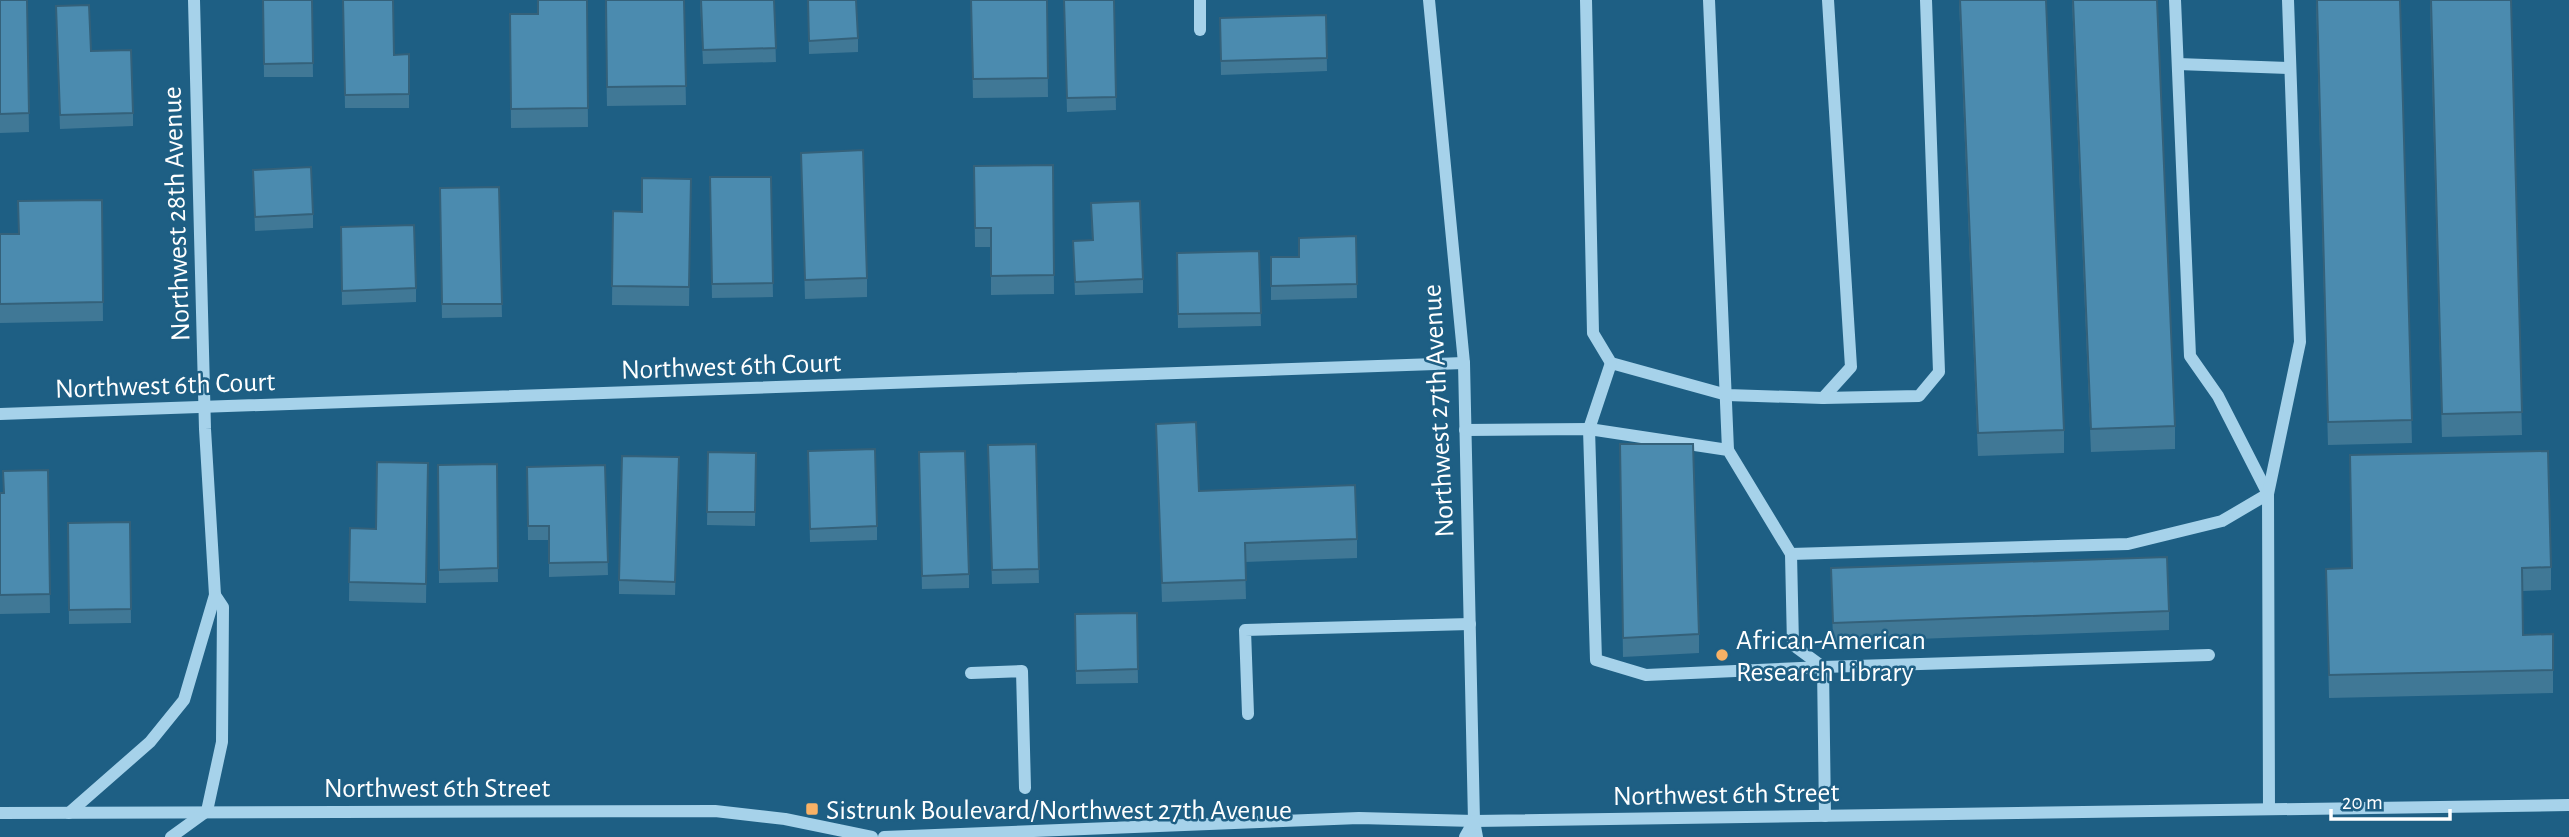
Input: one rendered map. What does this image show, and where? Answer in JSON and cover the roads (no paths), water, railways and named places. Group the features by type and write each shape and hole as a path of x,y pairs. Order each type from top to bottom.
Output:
{"street":[{"name":"Northwest 28th Avenue","path":"69,813 150,742 184,700 215,595 205,408 194,0"},
{"path":"1200,0 1200,30"},
{"name":"Northwest 27th Avenue","path":"1429,0 1464,363 1474,821 1477,837"},
{"path":"1586,0 1593,333 1611,363 1727,395 1823,398 1919,396 1938,372 1926,0"},
{"path":"1709,0 1728,450 1791,554 1793,645 1823,667"},
{"path":"1823,398 1852,367 1828,0"},
{"path":"2175,0 2190,355 2218,396 2268,494"},
{"path":"2269,809 2268,494 2300,342 2288,0"},
{"path":"2178,64 2289,68"},
{"name":"Northwest 6th Court","path":"0,414 1464,363"},
{"path":"1611,363 1588,429 1596,660 1646,675 2209,655"},
{"path":"1465,430 1588,429 1728,450"},
{"path":"1791,554 2128,544 2222,521 2268,494"},
{"name":"Northwest 28th Avenue","path":"207,811 222,742 223,607 215,595"},
{"path":"1248,714 1245,630 1470,624"},
{"path":"1823,667 1825,816"},
{"path":"971,673 1022,671 1025,788"},
{"name":"Northwest 6th Street","path":"884,837 1359,818 1474,821 2569,805"},
{"path":"171,837 207,811"},
{"name":"Northwest 6th Street","path":"0,813 715,811 785,819 872,837"},
{"path":"1465,837 1474,821"}],"place":[{"name":"African-American Research Library","path":"1722,655"},
{"name":"Sistrunk Boulevard/Northwest 27th Avenue","path":"812,809"}]}
